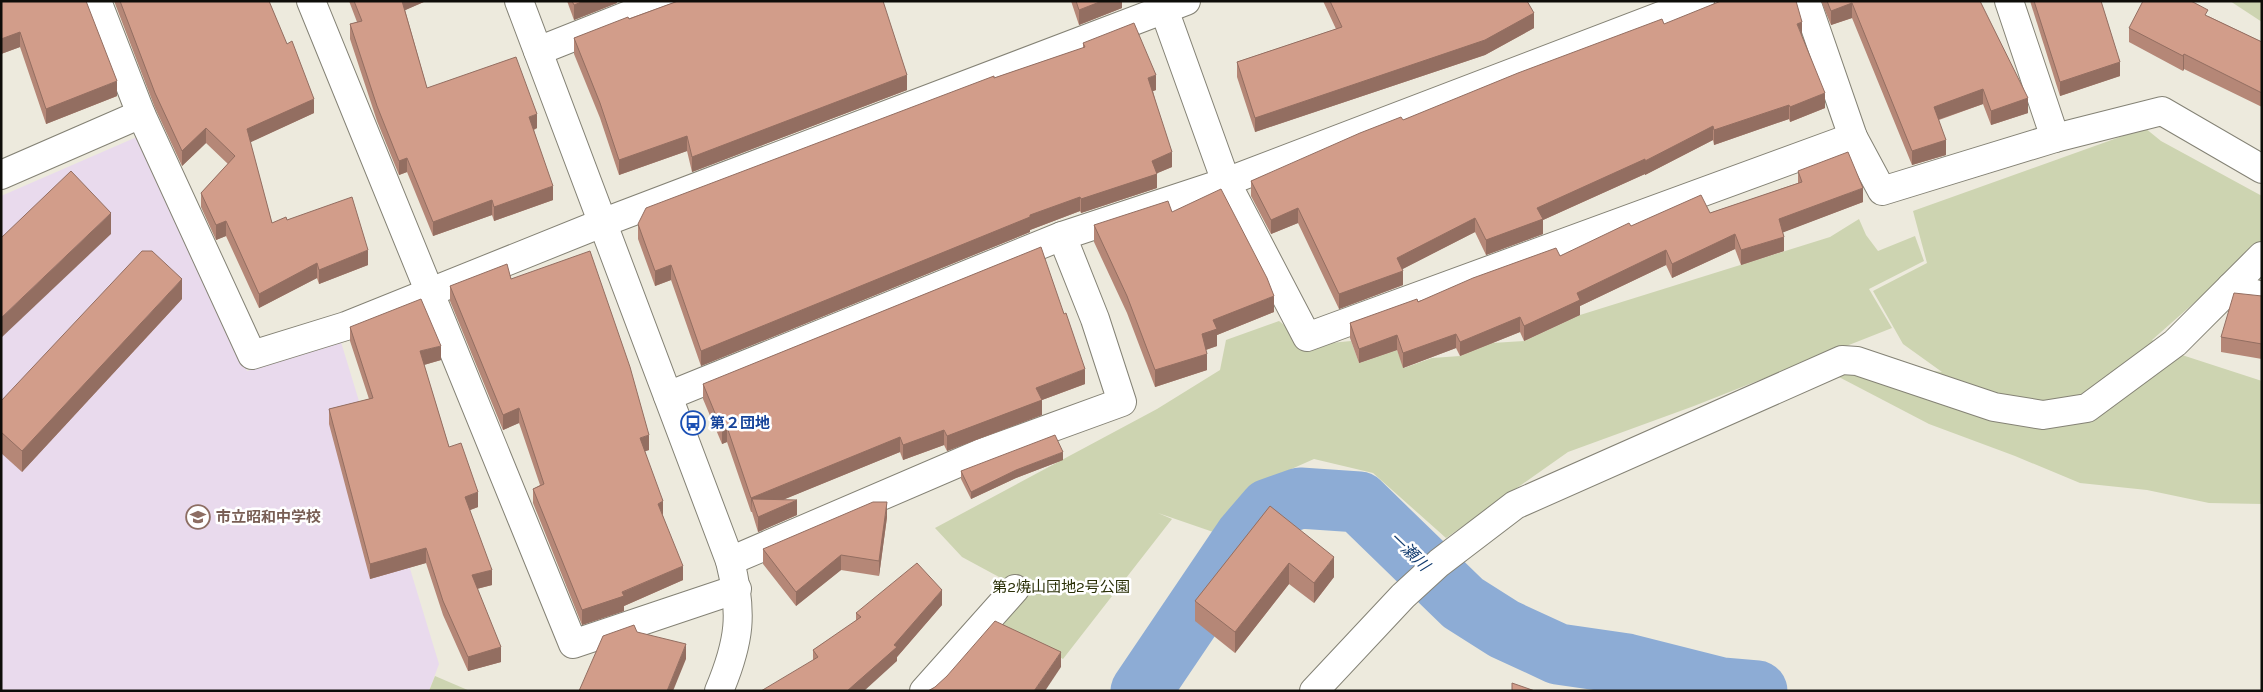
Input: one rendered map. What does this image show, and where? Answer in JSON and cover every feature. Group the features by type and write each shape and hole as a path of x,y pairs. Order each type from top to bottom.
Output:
{"street":[{"path":"97,1 141,114 252,355 346,326 602,222 1171,4 1226,182 1307,337 1853,136"},
{"path":"311,1 573,644 737,589"},
{"path":"519,1 730,561 737,589 739,626 731,662 719,691"},
{"path":"538,51 664,1"},
{"path":"668,396 1062,236 1226,182 1700,1"},
{"path":"1806,1 1853,136 1882,191 2055,138 2162,111 2262,169"},
{"path":"2009,1 2055,138"},
{"path":"1,175 141,114"},
{"path":"730,561 979,454 1122,402 1095,319 1062,236"},
{"path":"1314,691 1403,596 1438,563 1515,504 1842,360 1857,361 1994,407 2043,415 2087,408 2175,342 2262,256"},
{"path":"2231,287 2262,296"},
{"path":"924,691 1015,589"}],"shaded area":[{"name":"市立昭和中学校","path":"146,133 221,296 247,371 341,342 439,664 429,691 1,691 1,196"}],"green space":[{"path":"2230,1 2262,1 2262,22"},
{"path":"2145,128 2161,141 2262,196 2262,243 2152,340 2182,355 2262,381 2262,504 2209,503 2147,490 2080,483 1929,424 1837,376 1898,367 1942,372 1903,344 1873,291 1927,263 1913,211"},
{"name":"第2焼山団地2号公園","path":"1859,219 1866,235 1878,251 1915,236 1924,261 1869,289 1892,328 1694,406 1568,452 1446,538 1373,473 1314,459 1260,483 1219,534 1158,513 1172,519 1063,659 1028,638 989,627 1015,589 999,577 962,557 935,528 1157,409 1220,370 1226,340 1279,321 1310,345 1351,341 1359,363 1397,350 1404,368 1432,358 1460,356 1492,343 1524,341 1580,315 1830,237"},
{"path":"435,676 470,691 429,691"}],"building":[{"path":"1,1 86,1 117,81 46,109 20,32 1,39"},
{"path":"120,1 269,1 287,44 292,41 314,99 247,129 272,223 286,217 287,220 352,197 368,250 319,270 317,263 259,294 226,221 216,225 201,193 235,156 206,128 182,151 155,93"},
{"path":"354,1 402,1 427,88 516,57 537,114 529,117 553,186 494,207 492,200 433,222 407,158 399,161 377,106 350,24 362,21"},
{"path":"572,1 584,1 574,5"},
{"path":"678,1 883,1 907,75 692,157 687,136 619,160 600,103 574,38 628,17 629,19"},
{"path":"1076,1 1102,1 1079,10"},
{"path":"1330,1 1527,1 1534,13 1485,40 1255,118 1237,62 1342,27"},
{"path":"1721,1 1796,1 1802,22 1797,24 1825,93 1790,107 1789,105 1714,130 1713,126 1645,161 1645,159 1537,208 1543,219 1486,240 1475,218 1397,258 1403,271 1339,294 1298,208 1271,220 1251,181 1401,117 1403,120 1518,73 1662,19 1664,24"},
{"path":"1827,1 1980,1 2028,98 1991,111 1983,89 1934,107 1946,140 1912,151 1852,3 1831,11"},
{"path":"2034,1 2101,1 2120,62 2060,82"},
{"path":"2143,1 2191,1 2208,10 2205,15 2262,42 2262,93 2129,28"},
{"path":"1134,23 1156,75 1148,78 1172,152 1152,161 1157,174 1081,199 1080,197 1030,215 1030,217 701,351 671,265 655,271 638,224 646,208 994,76 994,78 1085,47 1083,43"},
{"path":"1848,152 1863,188 1779,219 1784,237 1741,250 1735,234 1672,264 1666,250 1577,293 1580,300 1524,326 1520,317 1460,342 1456,334 1403,353 1397,335 1359,349 1350,323 1417,299 1418,302 1473,278 1556,248 1560,256 1629,223 1631,226 1701,195 1710,213 1802,182 1798,171"},
{"path":"71,171 111,213 1,318 1,238"},
{"path":"1221,189 1267,278 1274,296 1213,320 1217,329 1202,334 1207,354 1155,370 1127,296 1094,225 1168,201 1172,212"},
{"path":"1041,247 1085,369 1036,388 1042,400 947,436 944,430 903,445 900,437 751,498 727,427 722,430 703,384"},
{"path":"142,251 152,251 182,279 22,451 1,432 1,401"},
{"path":"590,251 630,367 649,435 640,438 663,501 658,504 683,566 622,592 624,596 582,610 533,489 544,484 519,408 503,415 450,286 507,264 511,279"},
{"path":"2234,293 2262,296 2262,344 2221,337"},
{"path":"421,299 441,346 420,351 449,447 461,443 478,492 465,497 492,570 472,575 501,647 468,657 443,601 426,548 370,564 329,409 373,398 350,327"},
{"path":"1055,435 1063,452 1016,470 971,492 961,471"},
{"path":"752,499 797,500 758,517"},
{"path":"873,502 887,502 879,561 841,555 796,592 763,549"},
{"path":"1270,506 1334,557 1314,583 1289,563 1235,632 1195,601"},
{"path":"917,563 942,590 894,645 897,647 847,691 761,691 818,657 813,650 861,617 856,613"},
{"path":"995,621 1061,652 1034,691 928,691 947,676"},
{"path":"634,625 637,632 686,644 667,691 579,691 603,636"},
{"path":"1512,683 1535,691 1512,691"}],"waterway":[{"name":"一瀬川","path":"1141,691 1245,537 1269,509 1300,498 1359,502 1463,603 1504,629 1558,654 1627,664 1722,688 1757,691"}],"place":[{"name":"第２団地","path":"693,423"},
{"name":"市立昭和中学校","path":"198,517"}]}
